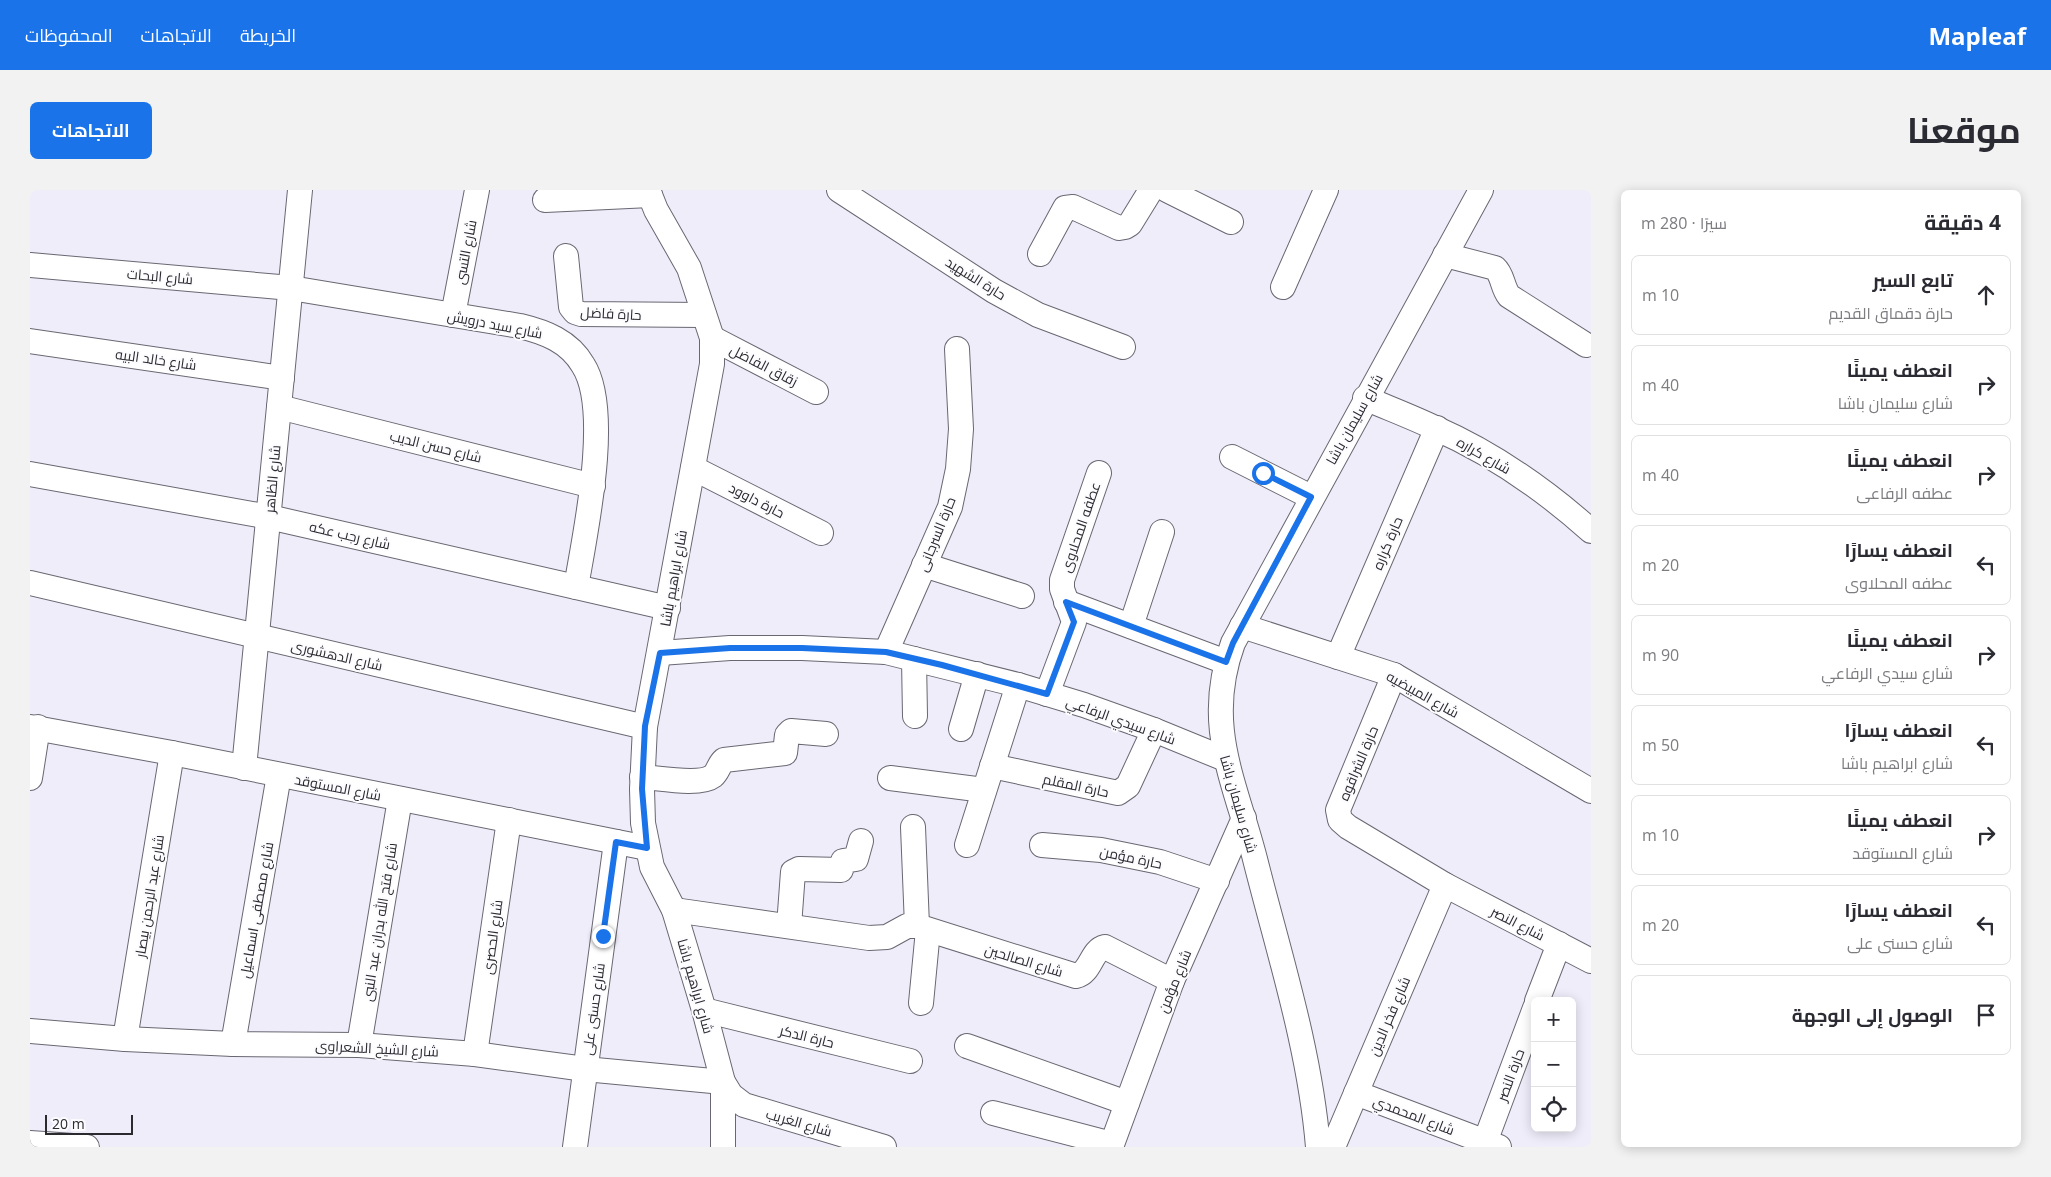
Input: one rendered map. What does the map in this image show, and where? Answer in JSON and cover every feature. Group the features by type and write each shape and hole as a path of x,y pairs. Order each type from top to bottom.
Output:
{"street":[{"name":"شارع الظاهر","path":"244,768 300,190"},
{"name":"شارع التسى","path":"452,315 477,190"},
{"name":"حارة الشهيد","path":"839,190 994,291 1038,315 1123,347"},
{"path":"1040,254 1064,209 1067,207 1073,207 1119,228 1125,227 1130,224 1152,190"},
{"path":"1167,190 1230,222"},
{"path":"1283,287 1326,190"},
{"name":"شارع سليمان باشا","path":"1318,1147 1315,1105 1305,1058 1244,818 1225,759 1220,718 1220,690 1226,662 1233,643 1365,398 1481,190"},
{"path":"545,200 649,192"},
{"name":"شارع ابراهيم باشا","path":"649,192 656,210 689,268 712,338 712,364 645,726 642,777 643,823 652,867 674,910 723,1082 724,1147"},
{"path":"1445,255 1495,268 1500,273 1503,287 1509,296 1586,345"},
{"name":"حارة فاضل","path":"566,256 571,307 575,312 582,314 704,315"},
{"name":"شارع البحات","path":"30,264 291,288"},
{"name":"شارع سيد درويش","path":"291,288 520,326 545,332 566,345 583,364 593,387 596,412 593,486 576,587"},
{"name":"زقاق الفاضل","path":"712,338 816,392"},
{"name":"شارع خالد البيه","path":"30,341 282,378"},
{"name":"حارة السرجانى","path":"886,652 950,507 958,469 961,429 957,349"},
{"name":"شارع كراره","path":"1365,398 1437,428 1505,466 1567,510 1591,531"},
{"name":"شارع حسن الديب","path":"279,407 593,486"},
{"name":"حارة كراره","path":"1338,657 1437,428"},
{"path":"1232,457 1311,497"},
{"name":"حارة داوود","path":"693,468 821,533"},
{"name":"عطفه المحلاوى","path":"1047,694 1074,622 1062,589 1062,580 1099,473"},
{"name":"شارع رجب عكه","path":"30,474 269,516 668,608"},
{"path":"1130,626 1162,532"},
{"path":"924,565 1022,596"},
{"name":"شارع الدهشورى","path":"30,583 645,726"},
{"path":"1066,602 1226,662"},
{"name":"شارع المبيضيه","path":"1242,626 1394,676 1591,790"},
{"name":"شارع سيدي الرفاعي","path":"660,653 730,648 802,648 886,652 1047,694 1154,730 1225,759"},
{"path":"914,659 915,716"},
{"path":"961,729 976,674"},
{"name":"حارة الشراقوه","path":"1394,676 1338,810 1338,815 1340,820 1348,827 1445,884"},
{"path":"967,844 1018,685"},
{"path":"30,778 34,727"},
{"name":"شارع المستوقد","path":"34,727 172,752 647,848"},
{"name":"حارة المقلم","path":"992,766 1118,793 1128,786 1154,730"},
{"path":"642,777 696,781 707,779 714,776 724,760 785,753 787,735 791,731 826,734"},
{"name":"شارع عبد الرحمن بيصار","path":"125,1039 172,752"},
{"name":"شارع مصطفى اسماعيل","path":"233,1044 279,775"},
{"path":"890,778 984,790"},
{"name":"شارع فتح الله بدران عبد النبى","path":"359,1045 400,799"},
{"name":"شارع مؤمن","path":"1112,1145 1172,981 1244,818"},
{"name":"شارع الحصرى","path":"475,1054 509,820"},
{"path":"913,827 923,928 921,1004"},
{"path":"790,926 793,872 799,869 841,870 843,861 856,859 861,841"},
{"name":"شارع حسنى على","path":"576,1147 616,842"},
{"name":"حارة مؤمن","path":"1042,845 1110,852 1160,862 1217,881"},
{"name":"شارع النصر","path":"1445,884 1591,961"},
{"name":"شارع فخر الدين","path":"1333,1147 1445,884"},
{"name":"شارع الصالحين","path":"674,910 878,938 900,928 923,928 1076,976 1083,973 1098,950 1105,947 1172,981"},
{"path":"1539,997 1559,944"},
{"name":"حارة الدكر","path":"704,1010 910,1061"},
{"name":"حارة النصر","path":"1492,1144 1531,1021"},
{"name":"شارع الشيخ الشعراوى","path":"30,1031 125,1039 233,1044 359,1045 475,1054 585,1069 723,1082"},
{"path":"967,1046 1127,1103"},
{"name":"شارع الغريب","path":"723,1082 731,1096 744,1105 844,1141 884,1147"},
{"name":"شارع المحمدي","path":"1356,1093 1492,1144"},
{"path":"993,1113 1112,1145"},
{"path":"30,1142 88,1147"}],"route":[{"path":"603,936 616,842 647,848 643,823 642,789 645,726 660,653 730,648 802,648 886,652 942,665 1047,694 1074,622 1066,602 1226,662 1233,643 1311,497 1263,473"}]}
